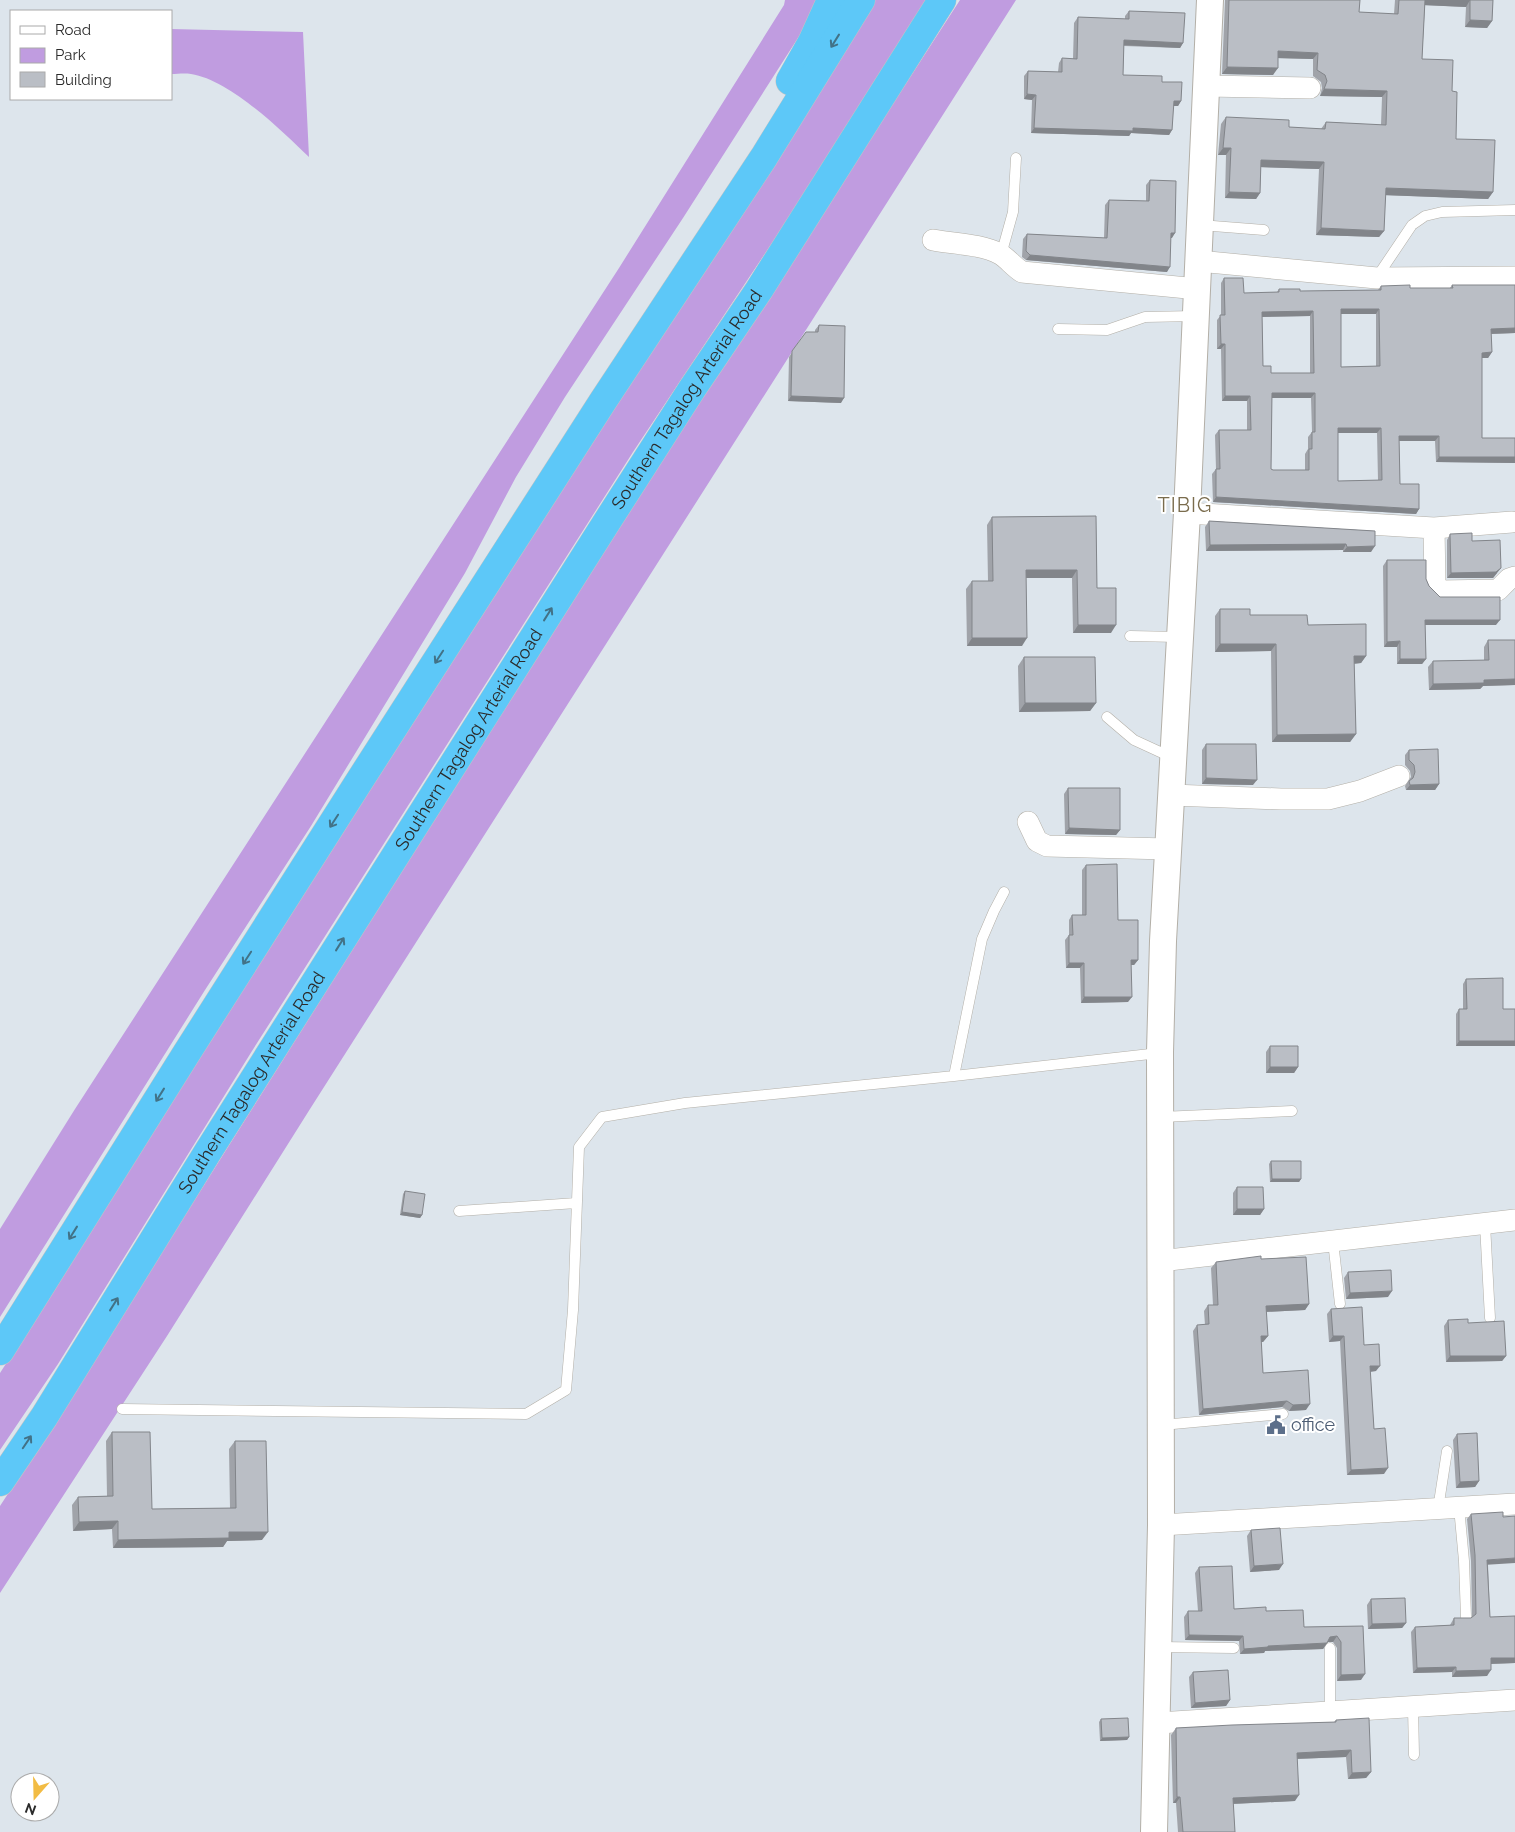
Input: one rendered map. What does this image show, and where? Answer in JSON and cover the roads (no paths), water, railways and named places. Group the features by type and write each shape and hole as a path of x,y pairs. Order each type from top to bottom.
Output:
{"highway":[{"path":"465,616 594,384 698,227 793,77 816,34 831,0"},
{"path":"0,1351 181,1062 465,616 603,401 764,157 861,0"},
{"name":"Southern Tagalog Arterial Road","path":"0,1482 44,1417 204,1158 612,512 759,290 942,0"}],"street":[{"path":"1154,1832 1158,1723 1161,1525 1160,1052 1163,941 1187,513 1210,0"},
{"path":"1207,86 1310,88"},
{"path":"933,240 984,248 1001,255 1022,272 1198,289"},
{"path":"1198,261 1376,278 1515,277"},
{"path":"1187,513 1434,528 1512,522"},
{"path":"1434,528 1435,584 1438,589 1445,591 1496,590 1501,588 1509,579 1515,577"},
{"path":"1171,795 1280,800 1328,799 1360,791 1399,776"},
{"path":"1028,822 1037,841 1047,846 1168,849"},
{"path":"1160,1261 1515,1220"},
{"path":"1161,1525 1515,1504"},
{"path":"1158,1723 1515,1700"}],"lane":[{"path":"1001,255 1014,212 1016,158"},
{"path":"1376,278 1412,225 1425,216 1442,212 1515,210"},
{"path":"1199,225 1264,230"},
{"path":"1058,329 1107,330 1145,317 1196,316"},
{"path":"1130,636 1180,637"},
{"path":"1107,716 1134,740 1174,758"},
{"path":"954,1076 982,939 1004,892"},
{"path":"122,1409 526,1414 566,1390 573,1310 579,1147 602,1117 685,1103 954,1076 1160,1052"},
{"path":"1160,1117 1292,1111"},
{"path":"459,1211 576,1203"},
{"path":"1485,1224 1490,1318"},
{"path":"1333,1241 1340,1304"},
{"path":"1161,1425 1283,1414"},
{"path":"1438,1509 1447,1451"},
{"path":"1459,1507 1466,1617"},
{"path":"1159,1647 1234,1648"},
{"path":"1330,1648 1330,1712"},
{"path":"1413,1706 1414,1755"}],"place":[{"name":"office","path":"1276,1425"}],"district":[{"name":"TIBIG","path":"1185,505"}]}
